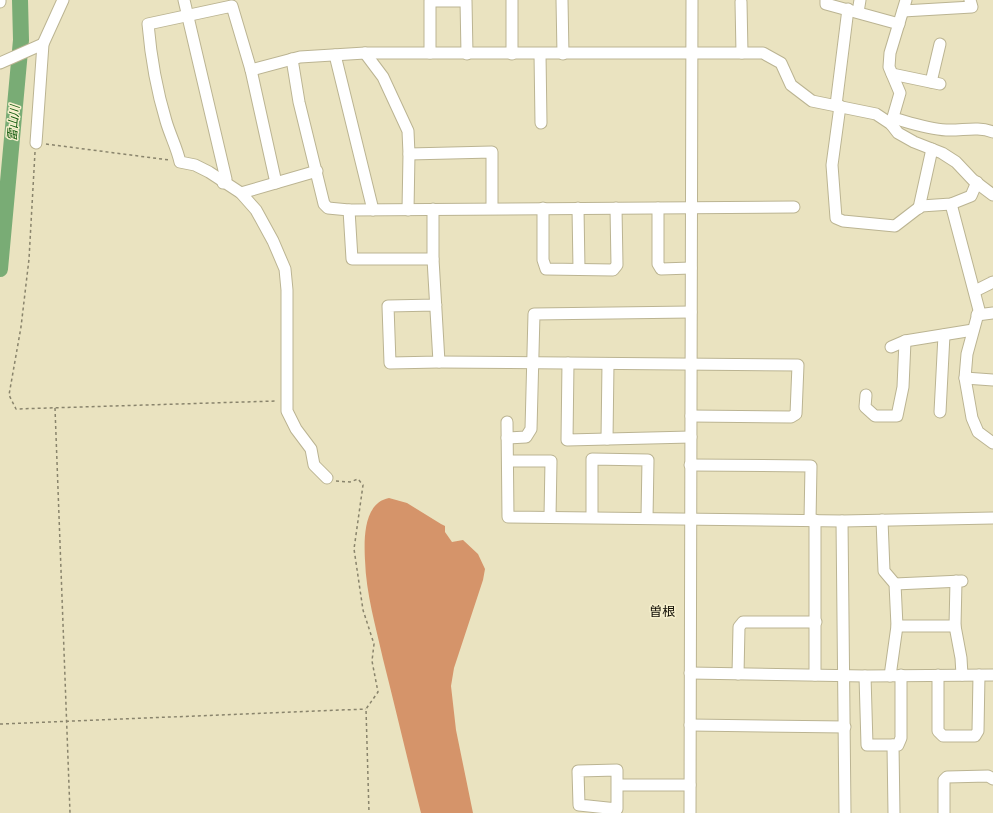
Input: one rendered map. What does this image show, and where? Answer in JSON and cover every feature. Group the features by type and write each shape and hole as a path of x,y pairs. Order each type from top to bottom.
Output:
{"street":[{"path":"36,143 40,45 63,0"},
{"path":"184,0 226,179 223,183"},
{"path":"512,0 512,54"},
{"path":"562,0 563,54"},
{"path":"690,813 692,0"},
{"path":"826,0 826,4 853,10 899,24"},
{"path":"860,0 853,10 838,106 832,165 836,218 843,221 895,226 921,206 951,204 971,196 977,182"},
{"path":"906,0 890,53 889,67 900,93 892,121 898,133 956,162 993,195"},
{"path":"903,11 972,7 970,0"},
{"path":"430,53 430,1 466,1 467,54"},
{"path":"741,2 742,53"},
{"path":"276,183 251,70 232,6 148,24 151,63 171,138 178,152 180,162 200,168 241,193 264,222 285,269 287,290 287,411 296,429 311,449 314,465 327,478"},
{"path":"892,74 935,83 940,44"},
{"path":"1,63 40,45"},
{"path":"251,70 292,59 365,53 763,53 781,63 791,85 812,101 876,114 892,121 923,127 947,130 979,128 993,132"},
{"path":"365,53 383,77 408,131 408,210"},
{"path":"540,54 541,123"},
{"path":"335,55 373,210"},
{"path":"292,59 299,102 324,204 328,208 350,210 433,210 492,208 794,207"},
{"path":"919,208 932,149"},
{"path":"409,154 492,152 492,208"},
{"path":"241,193 317,171"},
{"path":"951,204 979,310 967,354 965,378 972,418 978,432 993,443"},
{"path":"543,208 543,260 546,269 613,270 617,265 616,208"},
{"path":"578,208 579,269"},
{"path":"658,208 658,264 661,269 691,268"},
{"path":"350,210 352,259 433,259"},
{"path":"433,210 433,259 439,362"},
{"path":"975,291 993,282"},
{"path":"436,305 388,306 390,363 533,362 691,365 798,365 796,414 791,417 691,416"},
{"path":"507,438 526,437 531,429 534,314 691,312"},
{"path":"977,315 993,313"},
{"path":"891,347 905,341 973,330"},
{"path":"940,412 944,335"},
{"path":"866,395 865,407 875,416 897,416 903,387 905,341"},
{"path":"568,363 567,440 691,437"},
{"path":"607,439 608,364"},
{"path":"965,378 993,380"},
{"path":"507,422 508,517 813,520 993,518"},
{"path":"592,517 592,459 600,459 648,460 647,518"},
{"path":"508,461 551,461 550,517"},
{"path":"690,465 811,466 816,622 815,675"},
{"path":"842,520 845,813"},
{"path":"865,676 867,745 898,745 901,738 895,676 897,626 894,584 884,570 882,520"},
{"path":"894,584 959,581 954,626 961,658 962,675"},
{"path":"738,674 739,627 743,622 816,622"},
{"path":"897,626 954,626"},
{"path":"690,673 844,676 993,675"},
{"path":"938,675 938,731 943,736 975,736 978,732 979,675"},
{"path":"690,725 845,727"},
{"path":"893,745 894,813"},
{"path":"617,770 617,785 617,809 579,805 578,771 617,770"},
{"path":"944,813 944,780 947,777 988,776 993,779"},
{"path":"617,785 690,785"}],"path":[{"path":"180,162 155,157 36,143 29,259 9,395 16,409 286,401"},
{"path":"56,408 70,813"},
{"path":"327,478 339,482 350,482 358,479 364,485 354,549 362,610 374,644 372,662 378,692 366,709 369,813"},
{"path":"0,724 366,709"}],"shaded area":[{"path":"389,498 407,503 445,526 445,532 452,542 463,540 478,554 485,569 483,580 454,668 451,686 456,730 473,813 421,813 374,623 366,573 365,533 367,523 374,507 380,501"}],"waterway":[{"name":"雷山川","path":"0,269 21,40 20,0"}],"district":[{"name":"曽根","path":"662,611"}]}
